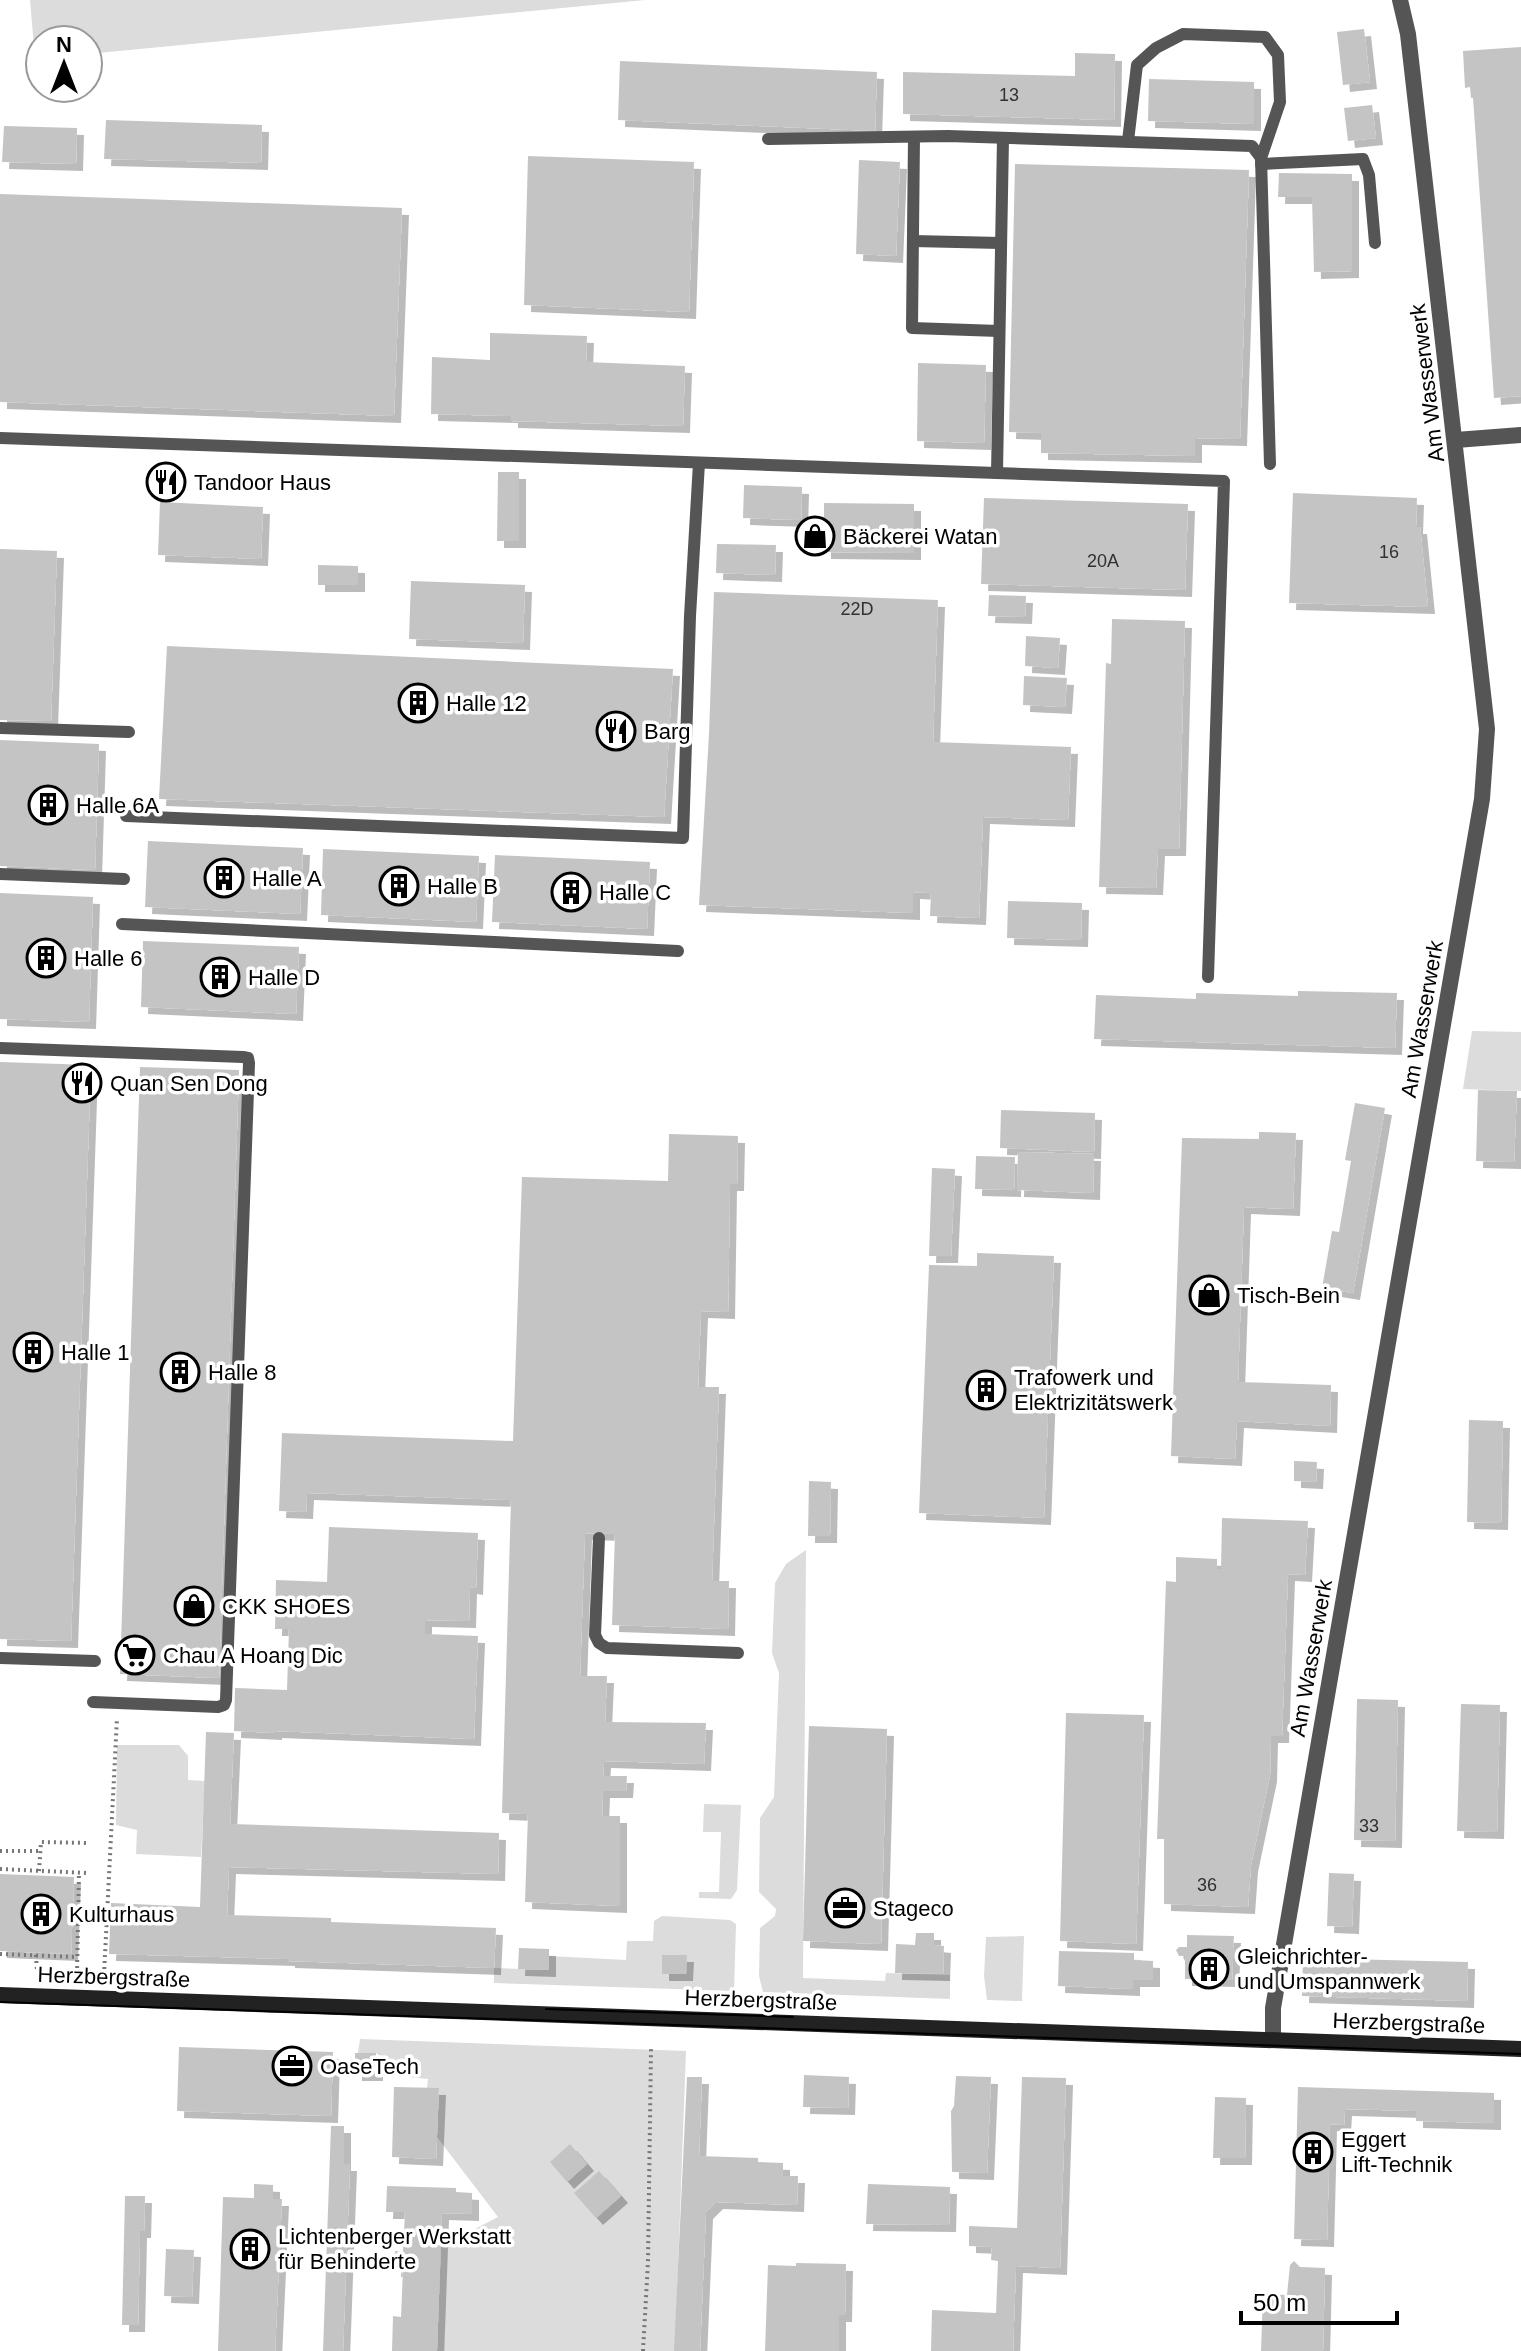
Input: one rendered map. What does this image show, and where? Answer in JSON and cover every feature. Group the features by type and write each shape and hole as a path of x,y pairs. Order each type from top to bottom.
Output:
{"street":[{"name":"Am Wasserwerk","path":"1273,2040 1273,2008 1287,1924 1482,799 1487,729 1408,34 1400,0"},
{"path":"1456,440 1521,435"},
{"name":"Herzbergstraße","path":"0,1995 1521,2049"}],"lane":[{"path":"1128,141 1137,65 1156,48 1183,34 1265,37 1278,55 1280,102 1261,161 1270,464"},
{"path":"914,137 912,328 999,331"},
{"path":"997,473 1003,138"},
{"path":"768,139 1003,138 1252,146 1261,161"},
{"path":"1261,161 1363,159 1369,175 1375,243"},
{"path":"913,241 1001,243"},
{"path":"0,438 1224,481 1208,977"},
{"path":"126,816 683,838 690,616 699,463"},
{"path":"0,728 129,732"},
{"path":"0,874 124,879"},
{"path":"122,924 678,951"},
{"path":"0,1048 248,1058 226,1700 224,1705 218,1707 93,1702"},
{"path":"599,1538 595,1635 599,1643 607,1648 738,1653"},
{"path":"0,1658 95,1661"}],"path":[{"path":"104,1975 117,1703"},
{"path":"39,1871 41,1842 88,1843"},
{"path":"0,1851 40,1851"},
{"path":"0,1869 87,1873"},
{"path":"77,1974 79,1873"},
{"path":"0,1954 77,1957"},
{"path":"36,1955 37,1973"},
{"path":"643,2351 648,2262 648,2084 651,2049"}],"shaded area":[{"path":"30,0 645,0 104,52 104,24 32,24"},
{"path":"1472,1031 1521,1032 1521,1091 1463,1089"},
{"path":"806,1550 803,1978 885,1981 886,1973 950,1975 950,1999 763,1992 759,1976 760,1928 775,1916 776,1909 759,1892 760,1818 774,1797 779,1673 772,1653 775,1583 786,1564"},
{"path":"117,1745 179,1745 188,1756 188,1780 205,1781 201,1857 136,1854 137,1830 116,1825"},
{"path":"704,1804 741,1805 737,1890 731,1899 699,1898 699,1892 719,1892 721,1832 703,1832"},
{"path":"662,1916 730,1920 736,1924 734,1991 494,1983 494,1968 548,1970 549,1956 626,1960 627,1941 653,1941 654,1921"},
{"path":"1024,1936 1022,2001 987,2000 984,1976 986,1937"},
{"path":"360,2039 686,2051 675,2351 437,2351 440,2247 498,2217 437,2137 439,2089 427,2088 428,2079 396,2076 397,2062 390,2063 376,2053 358,2053"}],"building":[{"path":"1364,29 1370,82 1343,85 1337,32"},
{"path":"1521,47 1521,396 1494,398 1473,98 1470,87 1465,88 1463,51"},
{"path":"1075,53 1115,54 1114,120 903,114 903,72 1075,76"},
{"path":"620,61 877,72 875,131 618,120"},
{"path":"1149,79 1254,82 1254,124 1148,121"},
{"path":"1372,105 1376,138 1348,141 1344,108"},
{"path":"106,120 262,125 261,163 104,159"},
{"path":"4,126 77,128 76,164 2,162"},
{"path":"528,156 694,162 689,312 524,305"},
{"path":"859,160 900,162 896,256 856,254"},
{"path":"1015,164 1249,170 1240,439 1195,438 1195,456 1041,453 1041,433 1009,432"},
{"path":"1279,173 1352,174 1352,271 1314,272 1312,197 1278,197"},
{"path":"0,194 402,208 394,416 0,402"},
{"path":"490,333 587,336 586,362 685,366 683,426 511,421 511,416 431,414 432,357 490,360"},
{"path":"918,363 986,365 984,443 917,441"},
{"path":"498,472 519,472 519,541 497,541"},
{"path":"744,485 802,487 801,520 743,518"},
{"path":"1293,493 1417,498 1416,527 1420,527 1428,607 1289,603"},
{"path":"984,498 1188,504 1185,590 981,584"},
{"path":"160,502 263,507 261,559 158,555"},
{"path":"824,503 914,504 914,553 824,552"},
{"path":"717,544 776,545 775,575 716,573"},
{"path":"0,549 57,551 51,721 0,720"},
{"path":"318,565 358,566 358,585 318,585"},
{"path":"411,581 525,585 523,643 409,639"},
{"path":"714,592 938,600 933,742 1071,747 1068,820 983,817 979,918 930,916 931,893 913,892 913,913 699,905"},
{"path":"989,595 1026,596 1025,617 988,616"},
{"path":"1112,619 1185,621 1179,849 1158,849 1156,888 1099,887 1106,663 1111,664"},
{"path":"1026,636 1060,638 1058,668 1025,666"},
{"name":"Halle 12","path":"167,646 673,669 664,817 159,799"},
{"path":"1024,676 1067,678 1065,707 1023,705"},
{"name":"Halle 6A","path":"0,740 99,744 95,870 0,866"},
{"name":"Halle A","path":"148,841 303,848 300,914 145,907"},
{"name":"Halle B","path":"323,849 479,856 476,922 321,915"},
{"name":"Halle C","path":"495,855 650,862 647,929 492,922"},
{"name":"Halle 6","path":"0,893 93,897 89,1022 0,1019"},
{"path":"1008,901 1082,903 1081,940 1007,938"},
{"name":"Halle D","path":"143,941 299,947 296,1014 141,1007"},
{"path":"1298,991 1397,993 1395,1048 1094,1039 1096,995 1196,999 1196,993 1298,996"},
{"name":"Halle 1","path":"0,1062 91,1065 71,1641 0,1639"},
{"name":"Halle 8","path":"140,1067 239,1070 219,1678 120,1674"},
{"path":"1478,1090 1517,1091 1514,1162 1476,1161"},
{"path":"1355,1103 1385,1108 1353,1293 1322,1288 1332,1231 1339,1232 1351,1161 1345,1160"},
{"path":"1001,1110 1095,1113 1094,1152 1000,1148"},
{"name":"Tisch-Bein","path":"1259,1132 1296,1133 1293,1209 1244,1207 1238,1382 1331,1385 1330,1426 1237,1421 1235,1459 1171,1456 1182,1138 1259,1139"},
{"path":"669,1134 738,1136 737,1184 730,1184 728,1312 701,1311 698,1387 719,1387 712,1581 729,1581 728,1629 612,1625 615,1534 585,1533 580,1676 607,1676 605,1722 706,1723 704,1764 604,1761 603,1776 627,1776 626,1791 603,1791 602,1816 620,1816 620,1906 525,1902 528,1814 502,1813 511,1500 307,1493 306,1512 279,1511 282,1433 513,1441 522,1177 668,1181"},
{"path":"1018,1152 1094,1154 1093,1193 1017,1190"},
{"path":"976,1156 1015,1157 1014,1190 975,1189"},
{"path":"932,1168 955,1169 951,1256 929,1256"},
{"name":"Trafowerk und Elektrizitätswerk","path":"977,1253 1054,1256 1044,1518 919,1513 929,1265 977,1266"},
{"path":"1469,1420 1503,1421 1501,1523 1467,1522"},
{"path":"1294,1461 1317,1462 1316,1482 1294,1481"},
{"path":"809,1481 831,1482 830,1536 808,1536"},
{"path":"1222,1518 1308,1521 1305,1575 1288,1574 1282,1736 1271,1736 1270,1775 1251,1865 1248,1907 1164,1904 1164,1839 1157,1839 1166,1581 1176,1582 1176,1557 1217,1559 1217,1569 1221,1569"},
{"path":"329,1527 478,1533 476,1588 470,1587 469,1621 425,1620 425,1634 478,1636 474,1739 234,1731 235,1688 287,1690 289,1629 275,1629 276,1580 327,1582"},
{"path":"1357,1699 1398,1700 1395,1841 1354,1840"},
{"path":"1461,1704 1500,1705 1497,1832 1457,1831"},
{"path":"1066,1713 1144,1715 1136,1944 1060,1941"},
{"path":"809,1726 887,1729 881,1944 803,1941"},
{"path":"206,1732 234,1733 230,1824 499,1833 498,1874 229,1867 227,1915 496,1928 494,1968 109,1954 111,1903 200,1907"},
{"path":"1329,1873 1354,1874 1352,1927 1327,1926"},
{"name":"Kulturhaus","path":"0,1874 74,1877 71,1954 0,1951"},
{"path":"916,1933 934,1933 934,1945 944,1946 943,1974 895,1973 896,1944 915,1945"},
{"name":"Gleichrichter- und Umspannwerk","path":"1187,1935 1234,1936 1233,1949 1242,1949 1244,1953 1241,1958 1233,1958 1232,1980 1185,1979 1185,1956 1179,1956 1176,1950 1187,1947"},
{"path":"519,1948 549,1949 549,1970 518,1969"},
{"path":"1059,1951 1134,1953 1134,1960 1153,1961 1153,1980 1133,1980 1133,1989 1058,1986"},
{"path":"662,1955 687,1955 686,1974 662,1974"},
{"path":"1303,1958 1468,1962 1467,2001 1302,1996"},
{"path":"179,2047 333,2052 331,2116 177,2111"},
{"path":"355,2053 376,2053 376,2074 355,2074"},
{"path":"804,2075 849,2077 848,2108 803,2107"},
{"path":"956,2076 991,2077 987,2173 952,2172 951,2111"},
{"path":"687,2077 702,2077 699,2156 758,2158 758,2162 783,2163 783,2176 798,2176 797,2205 716,2202 706,2212 700,2351 674,2351"},
{"path":"1022,2077 1066,2078 1060,2268 1016,2266 1013,2351 931,2351 932,2310 996,2313 998,2261 991,2260 992,2247 969,2246 969,2226 1017,2228"},
{"path":"394,2087 439,2088 436,2159 392,2157"},
{"name":"Eggert Lift-Technik","path":"1298,2087 1494,2093 1494,2123 1416,2121 1416,2111 1345,2109 1344,2125 1330,2124 1327,2240 1294,2239"},
{"path":"1215,2097 1246,2098 1245,2158 1213,2158"},
{"path":"331,2126 344,2126 344,2164 350,2164 343,2351 323,2351"},
{"path":"570,2144 587,2164 567,2182 550,2162"},
{"path":"599,2171 621,2196 596,2218 574,2193"},
{"name":"Lichtenberger Werkstatt für Behinderte","path":"254,2184 273,2185 273,2199 282,2199 275,2351 218,2351 223,2197 254,2198"},
{"path":"868,2184 950,2187 949,2225 866,2224"},
{"path":"387,2186 456,2188 456,2192 472,2193 472,2214 442,2213 437,2351 392,2351 393,2316 401,2317 403,2270 394,2270 395,2251 403,2251 405,2212 386,2212"},
{"path":"125,2196 145,2196 144,2231 140,2231 138,2325 122,2325"},
{"path":"166,2249 194,2250 192,2297 164,2296"},
{"path":"1294,2261 1300,2267 1325,2268 1323,2351 1261,2351 1263,2294 1287,2295 1290,2265"},
{"path":"796,2263 846,2264 845,2315 839,2315 839,2351 765,2351 768,2265 796,2266"}],"tram line":[{"path":"0,2002 1521,2054"},
{"path":"546,2009 793,2017"}],"place":[{"name":"Tandoor Haus","path":"166,482"},
{"name":"Bäckerei Watan","path":"815,536"},
{"name":"Halle 12","path":"418,703"},
{"name":"Barg","path":"616,731"},
{"name":"Halle 6A","path":"48,805"},
{"name":"Halle A","path":"224,878"},
{"name":"Halle B","path":"399,886"},
{"name":"Halle C","path":"571,892"},
{"name":"Halle 6","path":"46,958"},
{"name":"Halle D","path":"220,977"},
{"name":"Quan Sen Dong","path":"82,1083"},
{"name":"Tisch-Bein","path":"1209,1295"},
{"name":"Halle 1","path":"33,1352"},
{"name":"Halle 8","path":"180,1372"},
{"name":"Trafowerk und Elektrizitätswerk","path":"986,1390"},
{"name":"CKK SHOES","path":"194,1606"},
{"name":"Chau A Hoang Dic","path":"135,1655"},
{"name":"Stageco","path":"845,1908"},
{"name":"Kulturhaus","path":"41,1914"},
{"name":"Gleichrichter- und Umspannwerk","path":"1209,1969"},
{"name":"OaseTech","path":"292,2066"},
{"name":"Eggert Lift-Technik","path":"1313,2152"},
{"name":"Lichtenberger Werkstatt für Behinderte","path":"250,2249"}]}
